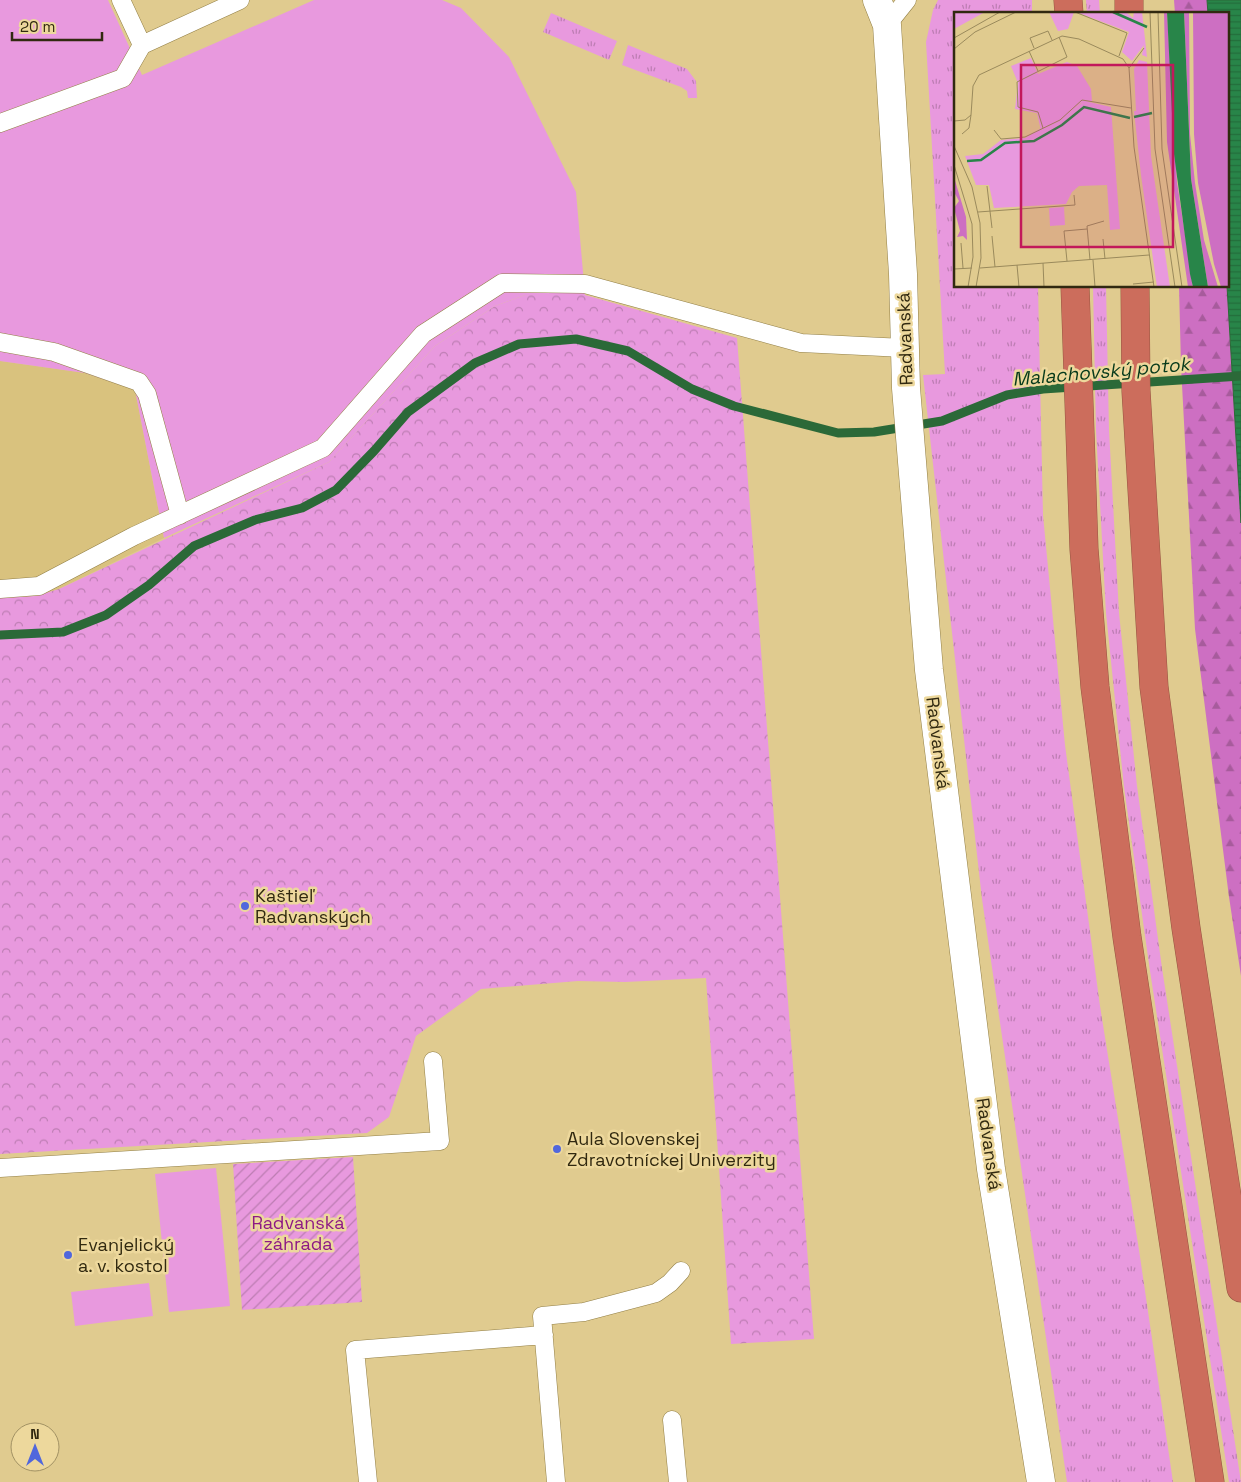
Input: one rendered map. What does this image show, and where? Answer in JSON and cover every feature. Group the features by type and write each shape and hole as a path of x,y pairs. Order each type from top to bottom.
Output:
{"highway":[{"path":"1075,288 1084,549 1095,687 1111,822 1145,1060 1210,1482"},
{"path":"1135,288 1136,381 1154,687 1188,938 1241,1288"}],"street":[{"name":"Radvanská","path":"877,0 887,25 903,274 906,388 929,670 991,1169 1040,1482"}],"lane":[{"path":"121,0 142,45"},
{"path":"0,123 123,78 142,45 240,0"},
{"path":"887,25 907,0"},
{"path":"0,589 39,586 134,536 323,448 423,334 502,284 585,284 801,343 904,348"},
{"path":"0,342 54,352 139,382 147,394 180,515"},
{"path":"0,1168 440,1141 433,1061"},
{"path":"556,1482 542,1316 584,1312 656,1293 670,1283 681,1271"},
{"path":"368,1482 355,1350 544,1335"},
{"path":"672,1420 678,1482"}],"shaded area":[{"path":"1207,0 1241,0 1241,523 1227,288 1228,12 1208,12"},
{"path":"0,361 85,373 135,390 164,538 59,589 36,596 0,598"}],"green space":[{"path":"0,0 108,0 142,75 314,0 442,0 461,8 509,57 576,192 585,295 525,295 495,306 435,346 329,462 164,538 135,390 85,373 0,361"},
{"path":"938,0 1032,0 1032,12 954,12 954,288 1038,288 1043,515 1065,745 1100,1006 1139,1250 1173,1482 1067,1482 982,899 923,375 945,374 926,42 933,10"},
{"path":"1086,0 1099,0 1100,12 1087,12"},
{"path":"1174,0 1207,0 1208,12 1175,12"},
{"path":"551,13 617,41 609,60 543,32"},
{"path":"628,45 687,69 696,81 697,98 688,98 687,91 681,87 622,65"},
{"path":"1093,288 1106,288 1109,430 1119,613 1137,786 1162,968 1241,1482 1229,1482 1150,971 1124,787 1106,613 1096,430"},
{"path":"1179,288 1227,288 1241,523 1241,976 1229,897 1195,629 1181,366"},
{"path":"525,295 585,295 737,338 814,1339 731,1344 706,978 625,982 578,981 481,989 416,1036 389,1117 367,1133 0,1154 0,598 36,596 59,589 329,462 435,346 495,306"},
{"name":"Radvanská záhrada","path":"353,1157 362,1302 242,1310 233,1164"},
{"path":"216,1168 230,1306 169,1312 155,1174"},
{"path":"149,1283 153,1316 75,1326 71,1292"}],"waterway":[{"name":"Malachovský potok","path":"0,635 63,632 106,615 149,585 194,546 255,520 302,508 336,490 408,412 475,363 519,344 576,339 628,351 692,389 734,406 838,433 874,432 942,421 1007,395 1043,389 1241,376"}],"place":[{"name":"Kaštieľ Radvanských","path":"245,906"},
{"name":"Aula Slovenskej Zdravotníckej Univerzity","path":"557,1149"},
{"name":"Evanjelický a. v. kostol","path":"68,1255"}]}
